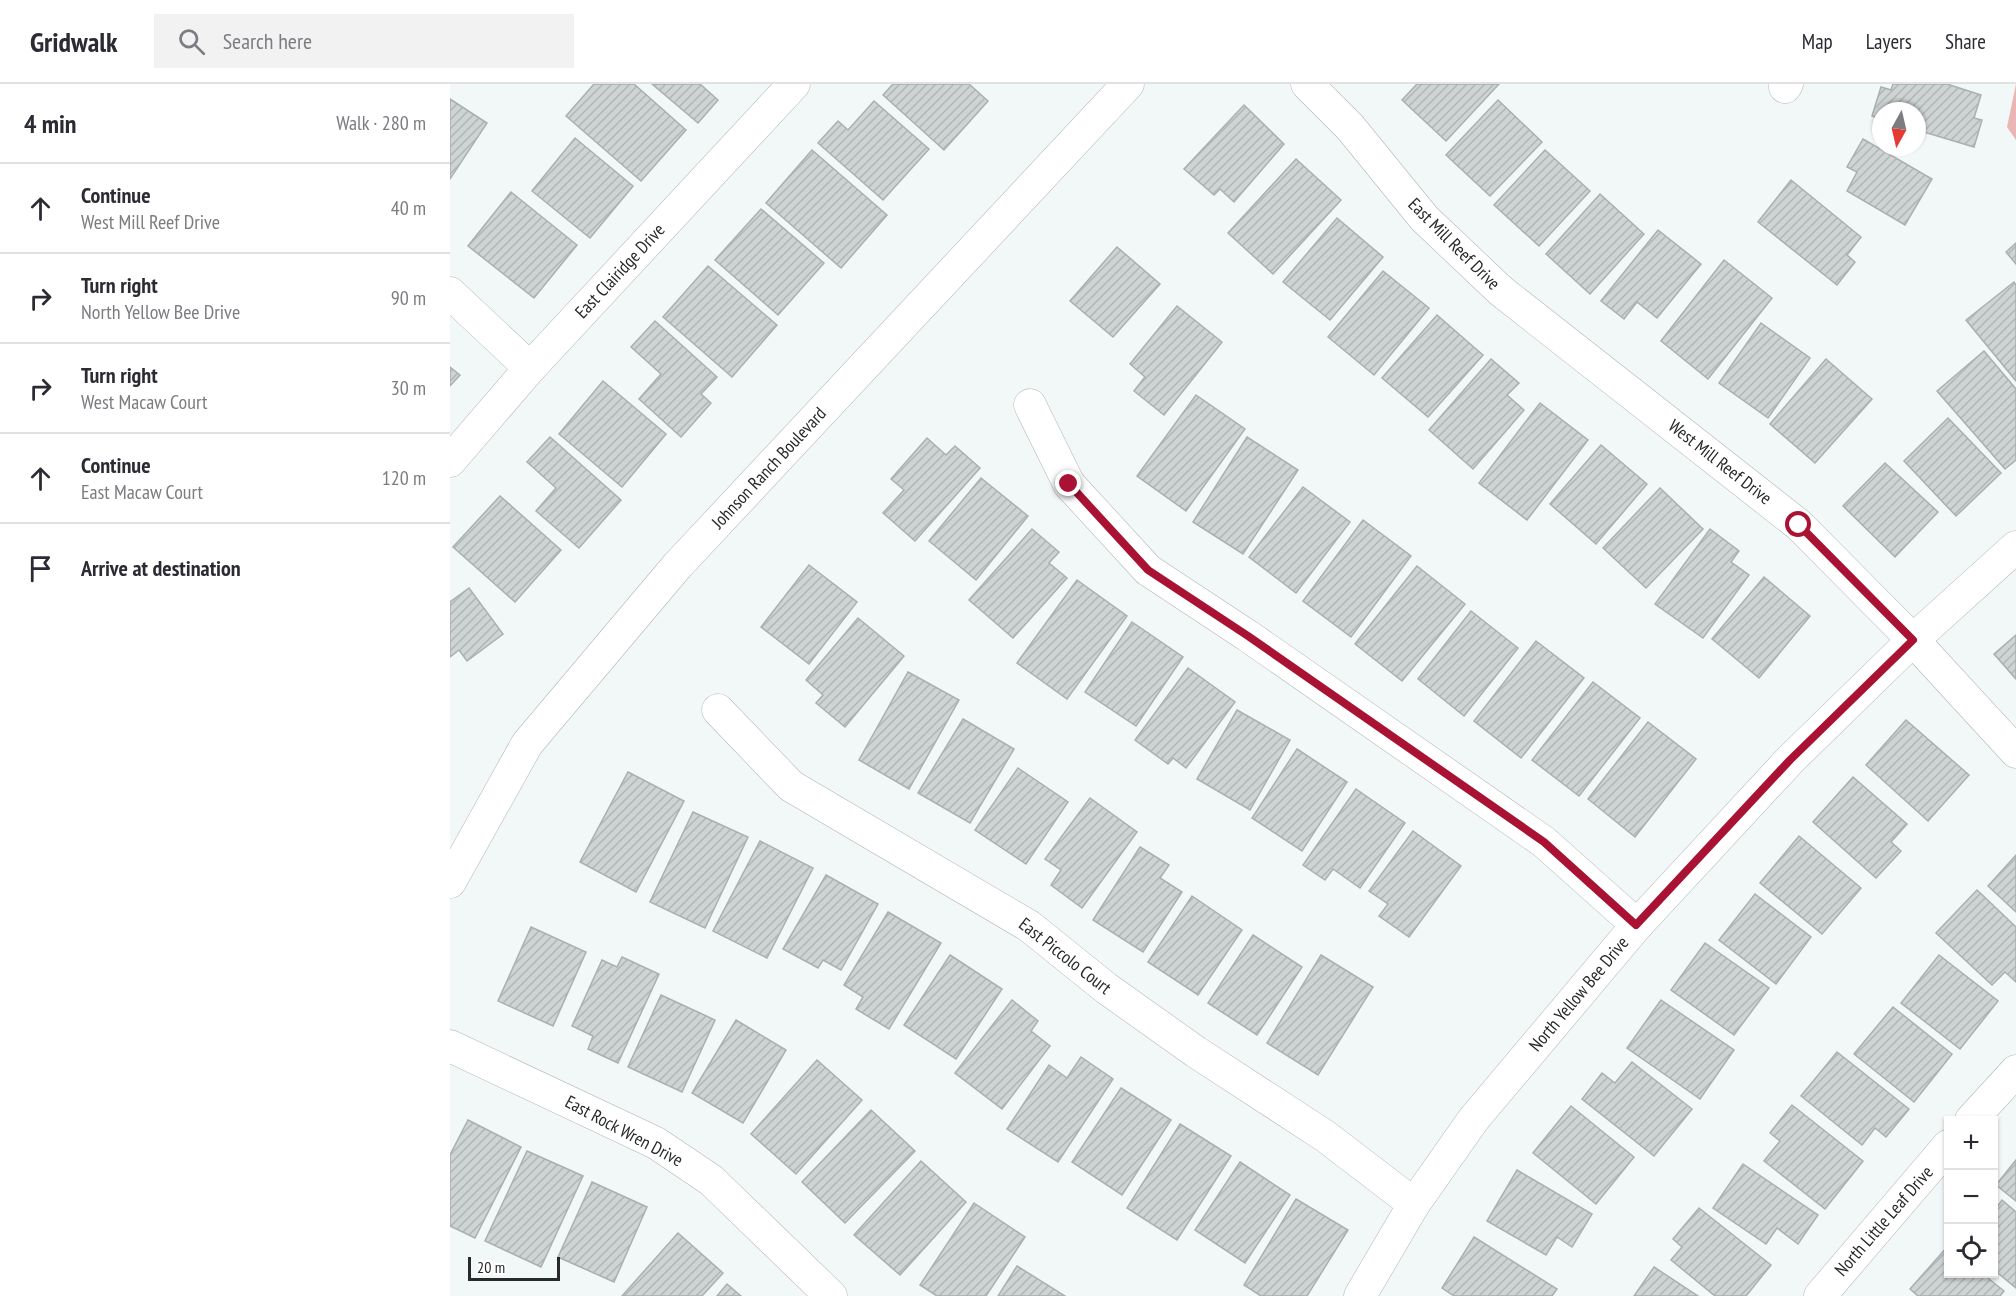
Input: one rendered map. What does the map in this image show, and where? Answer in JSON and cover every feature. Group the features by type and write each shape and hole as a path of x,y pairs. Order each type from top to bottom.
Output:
{"street":[{"name":"East Clairidge Drive","path":"450,461 530,368 794,84"},
{"name":"Johnson Ranch Boulevard","path":"450,882 527,744 677,566 1128,84"},
{"name":"East Mill Reef Drive","path":"1306,84 1350,127 1424,218 1501,291 1590,363"},
{"path":"450,293 530,368"},
{"name":"West Mill Reef Drive","path":"1590,363 1799,525 1913,640 2016,752"},
{"path":"1030,405 1069,484 1148,570 1248,636 1544,842 1636,925"},
{"name":"North Yellow Bee Drive","path":"1360,1296 1414,1204 1473,1120 1636,925 1790,760 1913,640 2016,547"},
{"name":"East Piccolo Court","path":"718,710 791,786 1029,926 1106,988 1196,1052 1325,1136 1414,1204"},
{"name":"East Rock Wren Drive","path":"450,1046 656,1143 711,1180 831,1296"},
{"path":"1975,1116 2016,1071"},
{"name":"North Little Leaf Drive","path":"1820,1296 1944,1151"}],"shaded area":[{"path":"2016,84 2016,140 2007,127"}],"building":[{"path":"594,84 634,84 686,130 641,181 566,116"},
{"path":"652,84 700,84 718,100 698,123"},
{"path":"893,84 969,84 988,101 944,150 883,95"},
{"path":"1417,84 1499,84 1446,141 1402,100"},
{"path":"1893,84 1947,84 1981,95 1974,118 1982,120 1974,147 1926,133 1926,102 1876,102 1881,87 1891,90"},
{"path":"450,99 487,123 450,179"},
{"path":"1498,100 1542,142 1490,196 1446,155"},
{"path":"874,101 929,149 883,200 818,143 838,121 848,130"},
{"path":"1244,105 1284,144 1234,202 1220,189 1214,195 1184,169"},
{"path":"575,138 633,186 590,238 532,191"},
{"path":"1863,139 1872,144 1872,156 1892,156 1932,179 1905,225 1847,191 1857,172 1847,167"},
{"path":"812,150 887,215 841,268 766,203"},
{"path":"1545,150 1590,191 1539,246 1494,205"},
{"path":"1296,159 1341,200 1273,274 1228,233"},
{"path":"1791,180 1861,237 1847,255 1855,262 1837,285 1758,222"},
{"path":"511,192 577,245 534,298 468,246"},
{"path":"1600,194 1644,234 1590,294 1546,254"},
{"path":"761,209 824,263 778,315 715,260"},
{"path":"1337,218 1383,257 1330,320 1283,282"},
{"path":"1658,230 1701,264 1657,318 1637,302 1624,319 1601,301"},
{"path":"2016,243 2016,264 2006,252"},
{"path":"1117,247 1160,284 1113,337 1070,301"},
{"path":"1724,260 1772,298 1708,379 1661,341"},
{"path":"708,266 777,325 732,377 663,317"},
{"path":"1383,271 1429,308 1374,375 1328,337"},
{"path":"2014,282 2016,285 2016,381 1966,320"},
{"path":"1177,306 1222,342 1164,415 1134,391 1145,377 1130,364"},
{"path":"1437,315 1483,355 1428,417 1382,378"},
{"path":"655,321 717,377 701,394 711,403 681,437 639,399 661,374 631,347"},
{"path":"1761,323 1810,358 1768,418 1719,383"},
{"path":"1984,351 2016,389 2016,460 2005,469 1937,391"},
{"path":"1491,359 1519,383 1507,395 1524,410 1473,469 1429,430"},
{"path":"1826,359 1872,399 1815,463 1770,424"},
{"path":"450,367 460,375 450,386"},
{"path":"603,381 666,434 622,487 559,434"},
{"path":"1196,395 1245,429 1186,511 1137,476"},
{"path":"1540,403 1588,440 1527,520 1479,483"},
{"path":"1948,418 2001,473 1956,516 1904,461"},
{"path":"550,437 621,500 579,548 536,511 556,488 527,462"},
{"path":"1247,437 1298,470 1243,554 1193,522"},
{"path":"927,438 946,455 955,446 980,468 915,541 883,513 904,490 891,479"},
{"path":"1601,445 1647,484 1596,544 1550,504"},
{"path":"1885,463 1938,512 1895,557 1843,506"},
{"path":"981,478 1028,516 976,580 929,541"},
{"path":"1303,487 1350,522 1296,593 1249,557"},
{"path":"1660,488 1703,529 1646,588 1603,548"},
{"path":"500,496 561,550 515,602 453,547"},
{"path":"1363,520 1411,556 1351,637 1303,601"},
{"path":"1032,529 1059,552 1049,563 1067,578 1013,638 969,600"},
{"path":"1710,529 1739,551 1731,562 1749,575 1703,638 1655,604"},
{"path":"809,565 857,602 809,664 761,627"},
{"path":"1417,566 1465,604 1402,681 1355,644"},
{"path":"1764,577 1810,616 1759,678 1712,639"},
{"path":"1077,580 1127,616 1067,699 1017,663"},
{"path":"469,588 503,634 467,661 459,650 450,657 450,602"},
{"path":"1471,611 1518,648 1464,716 1418,679"},
{"path":"858,618 904,656 845,727 816,703 823,695 806,680"},
{"path":"1132,622 1183,657 1136,726 1085,692"},
{"path":"2016,635 2016,679 1994,654"},
{"path":"1536,641 1584,678 1521,758 1474,721"},
{"path":"1188,668 1235,702 1186,768 1173,758 1168,764 1135,740"},
{"path":"908,672 959,700 909,789 859,760"},
{"path":"1593,682 1640,718 1579,796 1532,760"},
{"path":"1237,710 1290,740 1250,810 1197,779"},
{"path":"963,719 1014,749 970,823 918,793"},
{"path":"1906,720 1969,775 1928,821 1866,765"},
{"path":"1648,722 1696,759 1635,837 1588,799"},
{"path":"1297,749 1347,782 1302,851 1252,818"},
{"path":"1018,768 1068,802 1026,864 975,830"},
{"path":"628,772 684,801 636,892 580,862"},
{"path":"1853,777 1907,824 1891,842 1901,851 1876,878 1813,822"},
{"path":"1356,789 1405,823 1360,888 1333,869 1325,880 1303,865"},
{"path":"1090,798 1137,832 1082,908 1051,885 1061,870 1045,859"},
{"path":"693,812 748,837 705,928 650,902"},
{"path":"1413,831 1461,866 1409,937 1379,916 1388,904 1369,891"},
{"path":"1799,836 1861,888 1822,934 1760,883"},
{"path":"760,841 813,868 767,958 713,931"},
{"path":"1140,847 1169,865 1160,878 1182,892 1143,952 1093,920"},
{"path":"2016,855 2016,912 1988,886"},
{"path":"826,875 878,904 841,970 823,960 818,968 783,949"},
{"path":"1977,890 2016,927 2016,982 2005,972 1992,985 1936,933"},
{"path":"1755,894 1811,937 1776,984 1719,940"},
{"path":"1192,896 1242,930 1198,995 1148,962"},
{"path":"888,912 941,943 889,1029 856,1009 863,997 844,985"},
{"path":"531,927 586,952 553,1026 498,1001"},
{"path":"1253,935 1302,967 1257,1035 1208,1003"},
{"path":"1705,943 1769,988 1734,1035 1671,990"},
{"path":"950,955 1002,989 956,1059 904,1025"},
{"path":"1321,955 1373,987 1318,1075 1267,1043"},
{"path":"1939,955 1998,1001 1960,1049 1901,1003"},
{"path":"622,957 659,974 618,1063 588,1049 593,1036 572,1026 602,960 617,967"},
{"path":"661,995 715,1020 682,1092 628,1067"},
{"path":"1012,1000 1038,1021 1031,1031 1050,1046 1002,1109 955,1073"},
{"path":"1661,1000 1734,1050 1700,1099 1627,1048"},
{"path":"1893,1007 1952,1054 1914,1102 1854,1054"},
{"path":"736,1020 786,1050 743,1123 692,1093"},
{"path":"1837,1052 1909,1109 1886,1137 1875,1128 1862,1145 1801,1096"},
{"path":"1081,1057 1113,1079 1058,1162 1007,1129 1049,1065 1067,1078"},
{"path":"817,1060 862,1100 796,1174 751,1134"},
{"path":"1632,1062 1692,1109 1654,1156 1582,1099 1602,1073 1615,1083"},
{"path":"1121,1088 1171,1120 1122,1195 1072,1162"},
{"path":"1792,1105 1863,1161 1825,1209 1764,1161 1780,1141 1770,1133"},
{"path":"1571,1106 1634,1157 1596,1204 1533,1153"},
{"path":"871,1110 915,1151 845,1223 802,1182"},
{"path":"468,1120 521,1147 475,1238 450,1226 450,1155"},
{"path":"1180,1124 1231,1156 1177,1240 1127,1208"},
{"path":"527,1151 583,1176 541,1267 485,1241"},
{"path":"2016,1160 2016,1201 1998,1187 1998,1182"},
{"path":"921,1161 966,1202 900,1275 854,1235"},
{"path":"1240,1162 1290,1195 1245,1263 1195,1230"},
{"path":"1743,1164 1818,1215 1798,1244 1777,1228 1766,1244 1713,1208"},
{"path":"1517,1170 1592,1214 1572,1247 1557,1237 1546,1255 1487,1221"},
{"path":"592,1182 647,1207 614,1282 558,1257"},
{"path":"1296,1199 1348,1230 1307,1296 1261,1296 1244,1285"},
{"path":"2002,1200 2016,1212 2016,1288 1998,1273 1998,1206"},
{"path":"974,1203 1025,1237 986,1296 937,1296 920,1285"},
{"path":"1699,1208 1771,1265 1746,1296 1715,1296 1671,1260 1682,1247 1673,1239"},
{"path":"678,1233 723,1273 702,1296 622,1296"},
{"path":"1474,1237 1557,1289 1552,1296 1454,1296 1442,1288"},
{"path":"1944,1251 1944,1278 1988,1278 2004,1291 2000,1296 1918,1296 1910,1289"},
{"path":"1017,1266 1065,1296 998,1296"},
{"path":"1654,1267 1698,1296 1634,1296"},
{"path":"727,1284 741,1296 717,1296"}],"route":[{"path":"1069,484 1148,570 1248,636 1544,842 1636,925 1790,760 1913,640 1799,525"}]}
